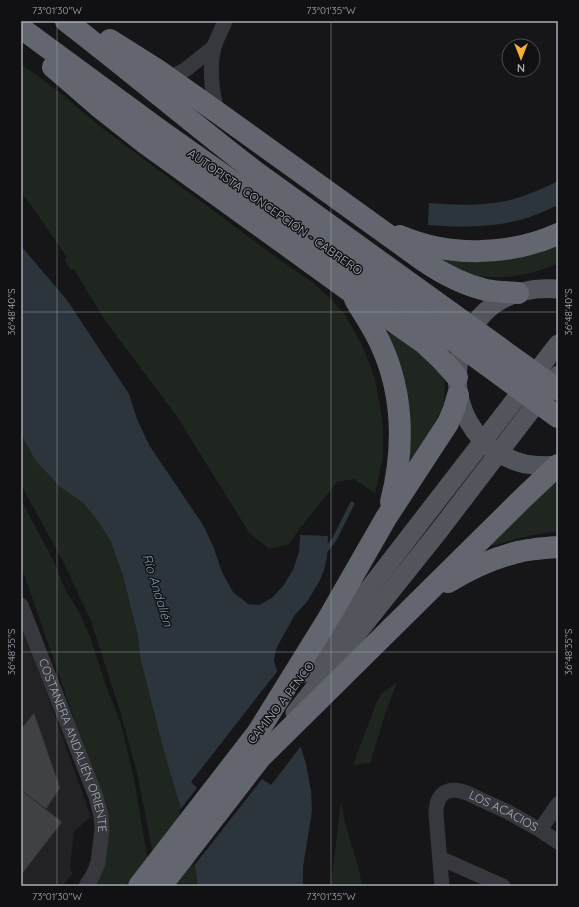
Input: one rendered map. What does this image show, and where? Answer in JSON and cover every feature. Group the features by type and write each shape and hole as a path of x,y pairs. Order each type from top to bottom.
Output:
{"highway":[{"name":"AUTOPISTA CONCEPCIÓN - CABRERO","path":"66,21 257,173 547,385"},
{"path":"80,21 140,58 169,78 440,272 454,279 486,289 523,291"},
{"name":"AUTOPISTA CONCEPCIÓN - CABRERO","path":"21,28 324,247 547,385"},
{"path":"21,38 81,92 129,131 424,343 452,371 458,386 454,409 448,423 386,518"},
{"path":"366,220 384,230 422,244 442,249 463,251 504,249 543,240 558,234"},
{"path":"342,639 394,493 400,444 398,405 392,372 382,345 350,291"},
{"path":"547,385 558,417"},
{"path":"422,599 558,465"},
{"path":"342,639 422,599 460,575 497,558 515,552 539,548 558,547"},
{"name":"CAMINO A PENCO","path":"140,886 258,732 342,639"},
{"name":"CAMINO A PENCO","path":"160,886 260,758 342,639"}],"main road":[{"path":"558,277 547,283 497,302 480,317 466,337 459,356 457,370 458,386 463,411 471,426 485,442 494,450 524,464 547,466 558,465"},
{"path":"523,291 544,288 558,289"},
{"path":"342,639 422,521 558,344"},
{"path":"342,639 438,532 547,385"}],"street":[{"path":"217,112 211,72 214,47 226,21"},
{"path":"169,78 185,70 214,47"},
{"name":"COSTANERA ANDALIÉN ORIENTE","path":"21,605 96,797 101,816 102,829 98,863 94,875 86,886"},
{"name":"LOS ACACIOS","path":"440,858 436,807 441,795 450,790 467,793 508,812 558,842"},
{"path":"540,830 558,804"},
{"path":"442,886 440,858 503,886"}],"shaded area":[{"path":"21,64 58,91 102,128 312,282 331,299 346,316 362,345 370,365 375,379 381,412 383,458 375,493 354,479 337,482 289,544 270,549 250,534 176,415 104,319 74,269 70,269 65,261 67,257 21,193"},
{"path":"558,243 558,263 534,272 508,277 482,276 457,271 446,267 436,254"},
{"path":"393,331 431,361 444,375 445,382 444,403 439,415 410,461 409,412 406,384 400,363 387,334"},
{"path":"21,434 35,460 60,487 83,503 98,521 111,542 123,576 138,636 140,657 163,748 189,837 197,877 197,886 159,886 138,777 121,714 91,621 64,563 21,485"},
{"path":"558,481 558,531 525,537 493,546 491,545 552,484"},
{"path":"21,500 54,562 65,589 80,614 91,639 105,683 121,724 134,779 148,862 124,886 93,886 105,808 21,567"},
{"path":"21,621 91,817 74,831 70,867 72,874 63,886 21,886"},
{"path":"397,683 385,714 370,763 353,765 377,701 383,692"},
{"path":"341,801 345,823 359,870 362,886 331,886"}],"water":[{"path":"558,181 558,205 541,213 517,221 501,224 459,227 428,225 429,203 468,205 506,201 533,192"},
{"name":"Río Andalién","path":"21,246 67,300 129,394 137,419 149,445 203,525 213,546 222,572 233,592 248,604 259,605 272,598 283,586 293,570 299,552 300,535 328,536 327,557 319,582 306,603 294,616 276,649 274,661 306,764 311,791 312,811 303,867 303,886 197,886 197,877 189,837 163,748 140,657 138,636 123,576 111,542 98,521 83,503 60,487 35,460 21,434"}],"pier":[{"path":"279,669 302,745 271,785 262,779 193,867 187,837 179,811 197,788 191,782"}],"building":[{"path":"34,713 60,788 46,809 21,790 21,729"},
{"path":"21,790 62,822 21,875"}],"waterway":[{"path":"325,551 334,540 352,504"}]}
